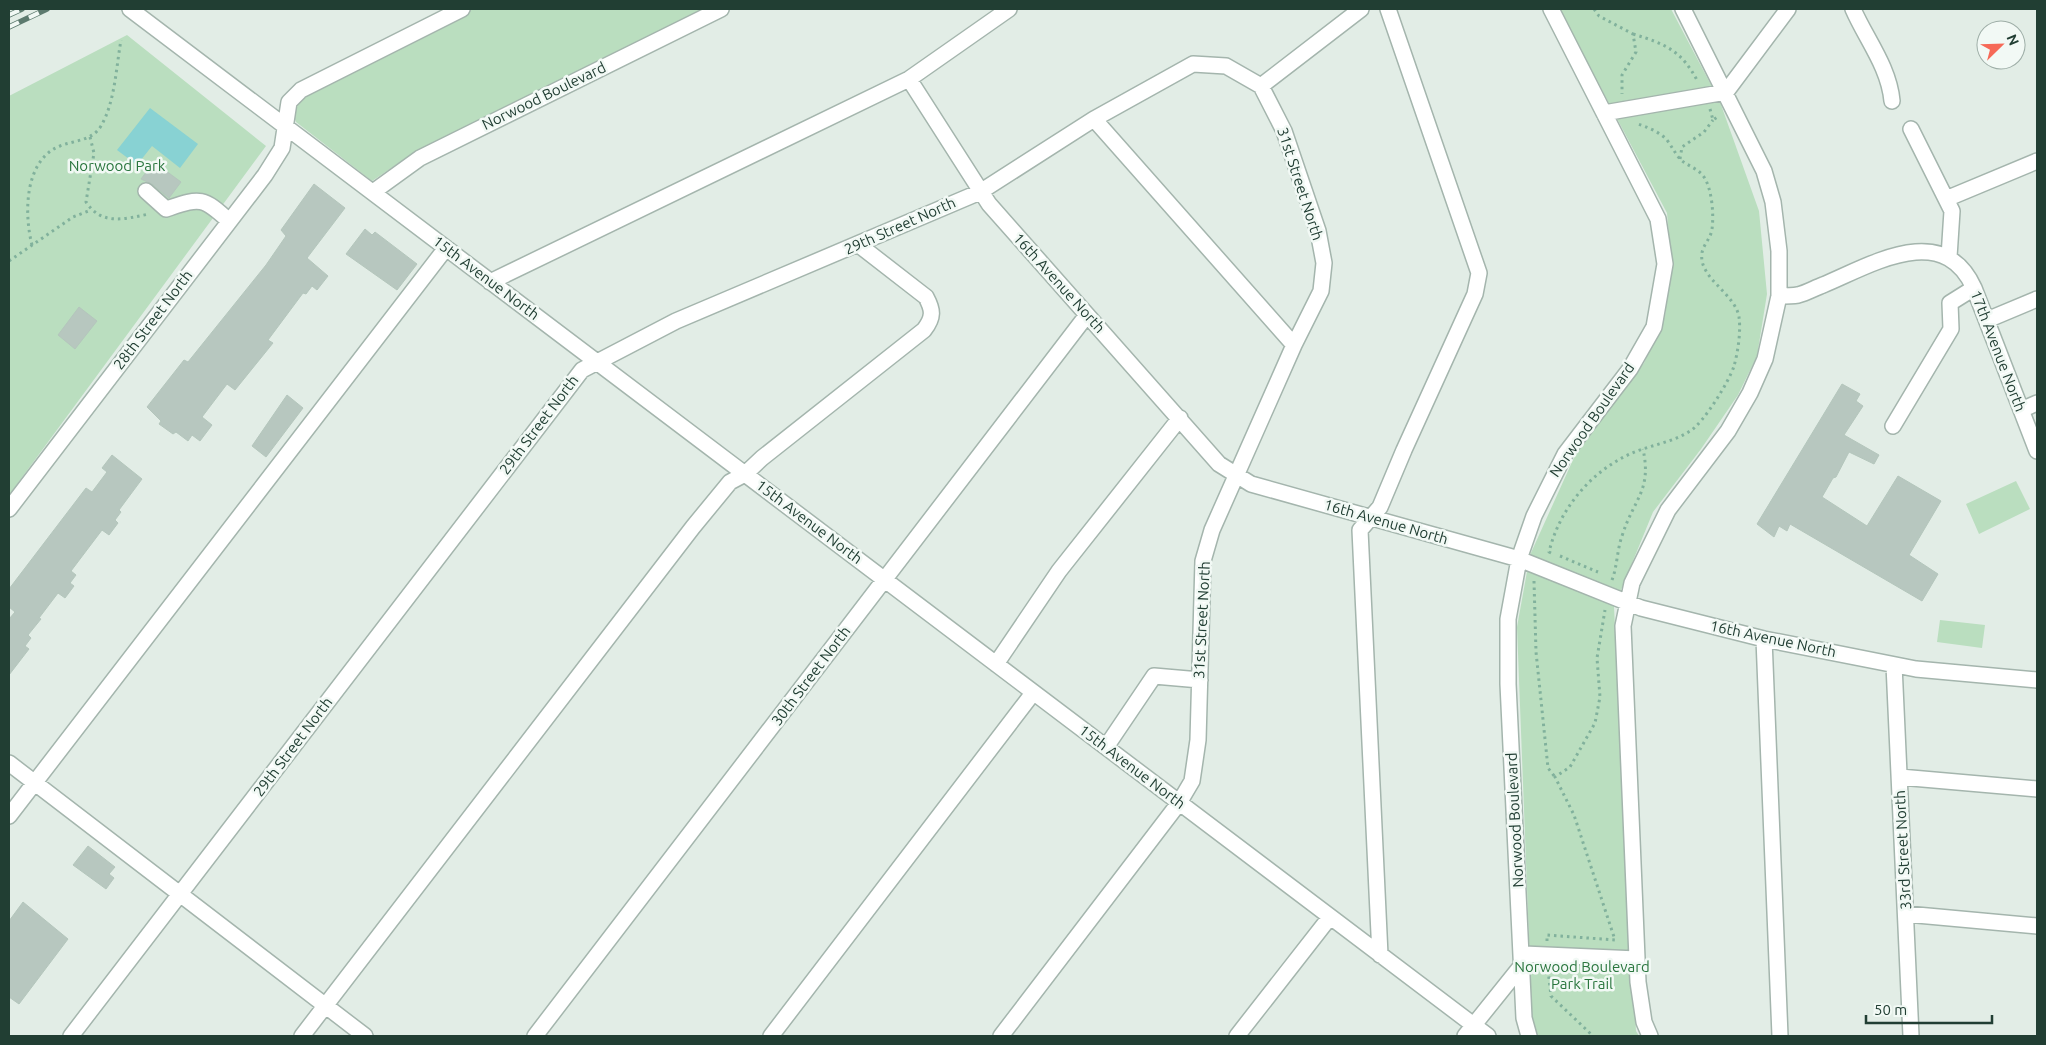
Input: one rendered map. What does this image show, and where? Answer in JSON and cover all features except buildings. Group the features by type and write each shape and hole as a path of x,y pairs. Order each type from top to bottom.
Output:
{"street":[{"name":"15th Avenue North","path":"130,9 1330,916 1380,955 1469,1031 1488,1036"},
{"path":"285,126 289,102 300,90 462,9"},
{"name":"Norwood Boulevard","path":"373,192 420,158 721,9"},
{"path":"490,282 909,79 1009,9"},
{"path":"1262,86 1361,9"},
{"path":"1380,955 1360,530 1380,507 1475,294 1479,273 1388,9"},
{"name":"Norwood Boulevard","path":"1529,1036 1524,1018 1521,960 1508,684 1508,619 1519,559 1534,516 1561,461 1630,369 1654,327 1664,264 1658,219 1550,9"},
{"path":"1650,1036 1644,1022 1638,959 1623,626 1632,583 1668,510 1728,431 1750,393 1765,359 1779,296 1779,251 1773,202 1764,171 1683,9"},
{"path":"1604,112 1726,92 1788,9"},
{"path":"1853,9 1874,48 1886,77 1892,101"},
{"name":"29th Street North","path":"71,1036 579,373 596,362 676,321 859,245 980,192 1094,119 1193,64 1226,66 1262,86"},
{"name":"16th Avenue North","path":"909,79 980,192 1220,464 1252,484 1519,559 1540,567 1611,587 1641,608 1764,639 1894,665 2037,680"},
{"name":"31st Street North","path":"1001,1036 1179,803 1192,780 1198,740 1203,561 1212,530 1294,345 1321,291 1324,264 1318,231 1284,132 1262,86"},
{"path":"1094,119 1294,345"},
{"name":"28th Street North","path":"11,500 229,221 282,148 285,126"},
{"path":"1779,296 1799,295 1894,256 1918,250 1932,251 1949,257 1952,211 1911,129"},
{"path":"1946,199 2037,161"},
{"path":"146,191 166,209 197,200 204,201 229,221"},
{"path":"302,1036 693,527 730,482 745,474 762,458 924,330 930,323 932,308 926,296 859,245"},
{"path":"9,816 446,248"},
{"name":"17th Avenue North","path":"1949,257 1960,266 1972,283 2037,451"},
{"path":"1893,426 1951,329 1950,302 1972,283"},
{"path":"1987,320 2037,299"},
{"name":"30th Street North","path":"535,1036 1087,315"},
{"path":"2021,410 2037,403"},
{"path":"996,664 1059,571 1180,418"},
{"path":"1764,639 1780,1036"},
{"name":"33rd Street North","path":"1894,665 1911,1036"},
{"path":"1106,747 1154,676 1200,680"},
{"path":"771,1036 1033,692"},
{"path":"9,763 365,1036"},
{"path":"1900,777 2037,789"},
{"path":"1906,914 2037,926"},
{"path":"1237,1036 1330,916"},
{"path":"1469,1031 1521,960 1548,955 1638,959"}],"path":[{"path":"1594,9 1599,16 1633,34 1649,38 1680,54 1690,66 1701,87"},
{"path":"1622,98 1622,75 1636,52 1633,34"},
{"path":"32,245 27,225 29,186 37,170 54,149 90,137 100,128 108,109 121,40"},
{"path":"1710,107 1713,120"},
{"path":"1680,159 1682,147 1704,132 1713,120 1722,114"},
{"path":"1594,1036 1551,996 1547,935 1615,940 1574,816 1548,768 1536,652 1534,576 1548,552 1553,535 1563,515 1578,494 1594,477 1614,463 1643,448 1679,437 1700,423 1734,367 1738,344 1739,316 1730,298 1707,271 1701,260 1702,250 1712,231 1708,187 1704,177 1680,159 1666,139 1651,129 1633,122"},
{"path":"90,137 94,152 86,202 91,210 108,220 120,220 166,209"},
{"path":"9,261 73,217 91,210"},
{"path":"1555,778 1570,767 1595,722 1600,697 1597,658 1621,537 1645,485 1647,472 1643,448"},
{"path":"1548,552 1590,568 1611,587"}],"green space":[{"path":"462,9 706,9 409,156 372,181 296,122 289,102"},
{"name":"Norwood Boulevard Park Trail","path":"1559,9 1671,9 1720,102 1759,211 1767,294 1757,356 1738,395 1701,449 1653,512 1614,607 1636,1031 1639,1036 1538,1036 1532,1018 1517,627 1530,555 1577,451 1644,363 1665,316 1671,258 1667,213"},
{"name":"Norwood Park","path":"127,35 266,146 9,495 9,96"},
{"path":"2016,481 2030,509 1979,534 1966,504"},
{"path":"1940,620 1985,625 1982,648 1937,642"}],"water":[{"path":"150,108 198,144 180,168 152,146 137,165 117,150"}],"railway":[{"path":"9,15 22,9"},
{"path":"9,27 47,9"}]}
